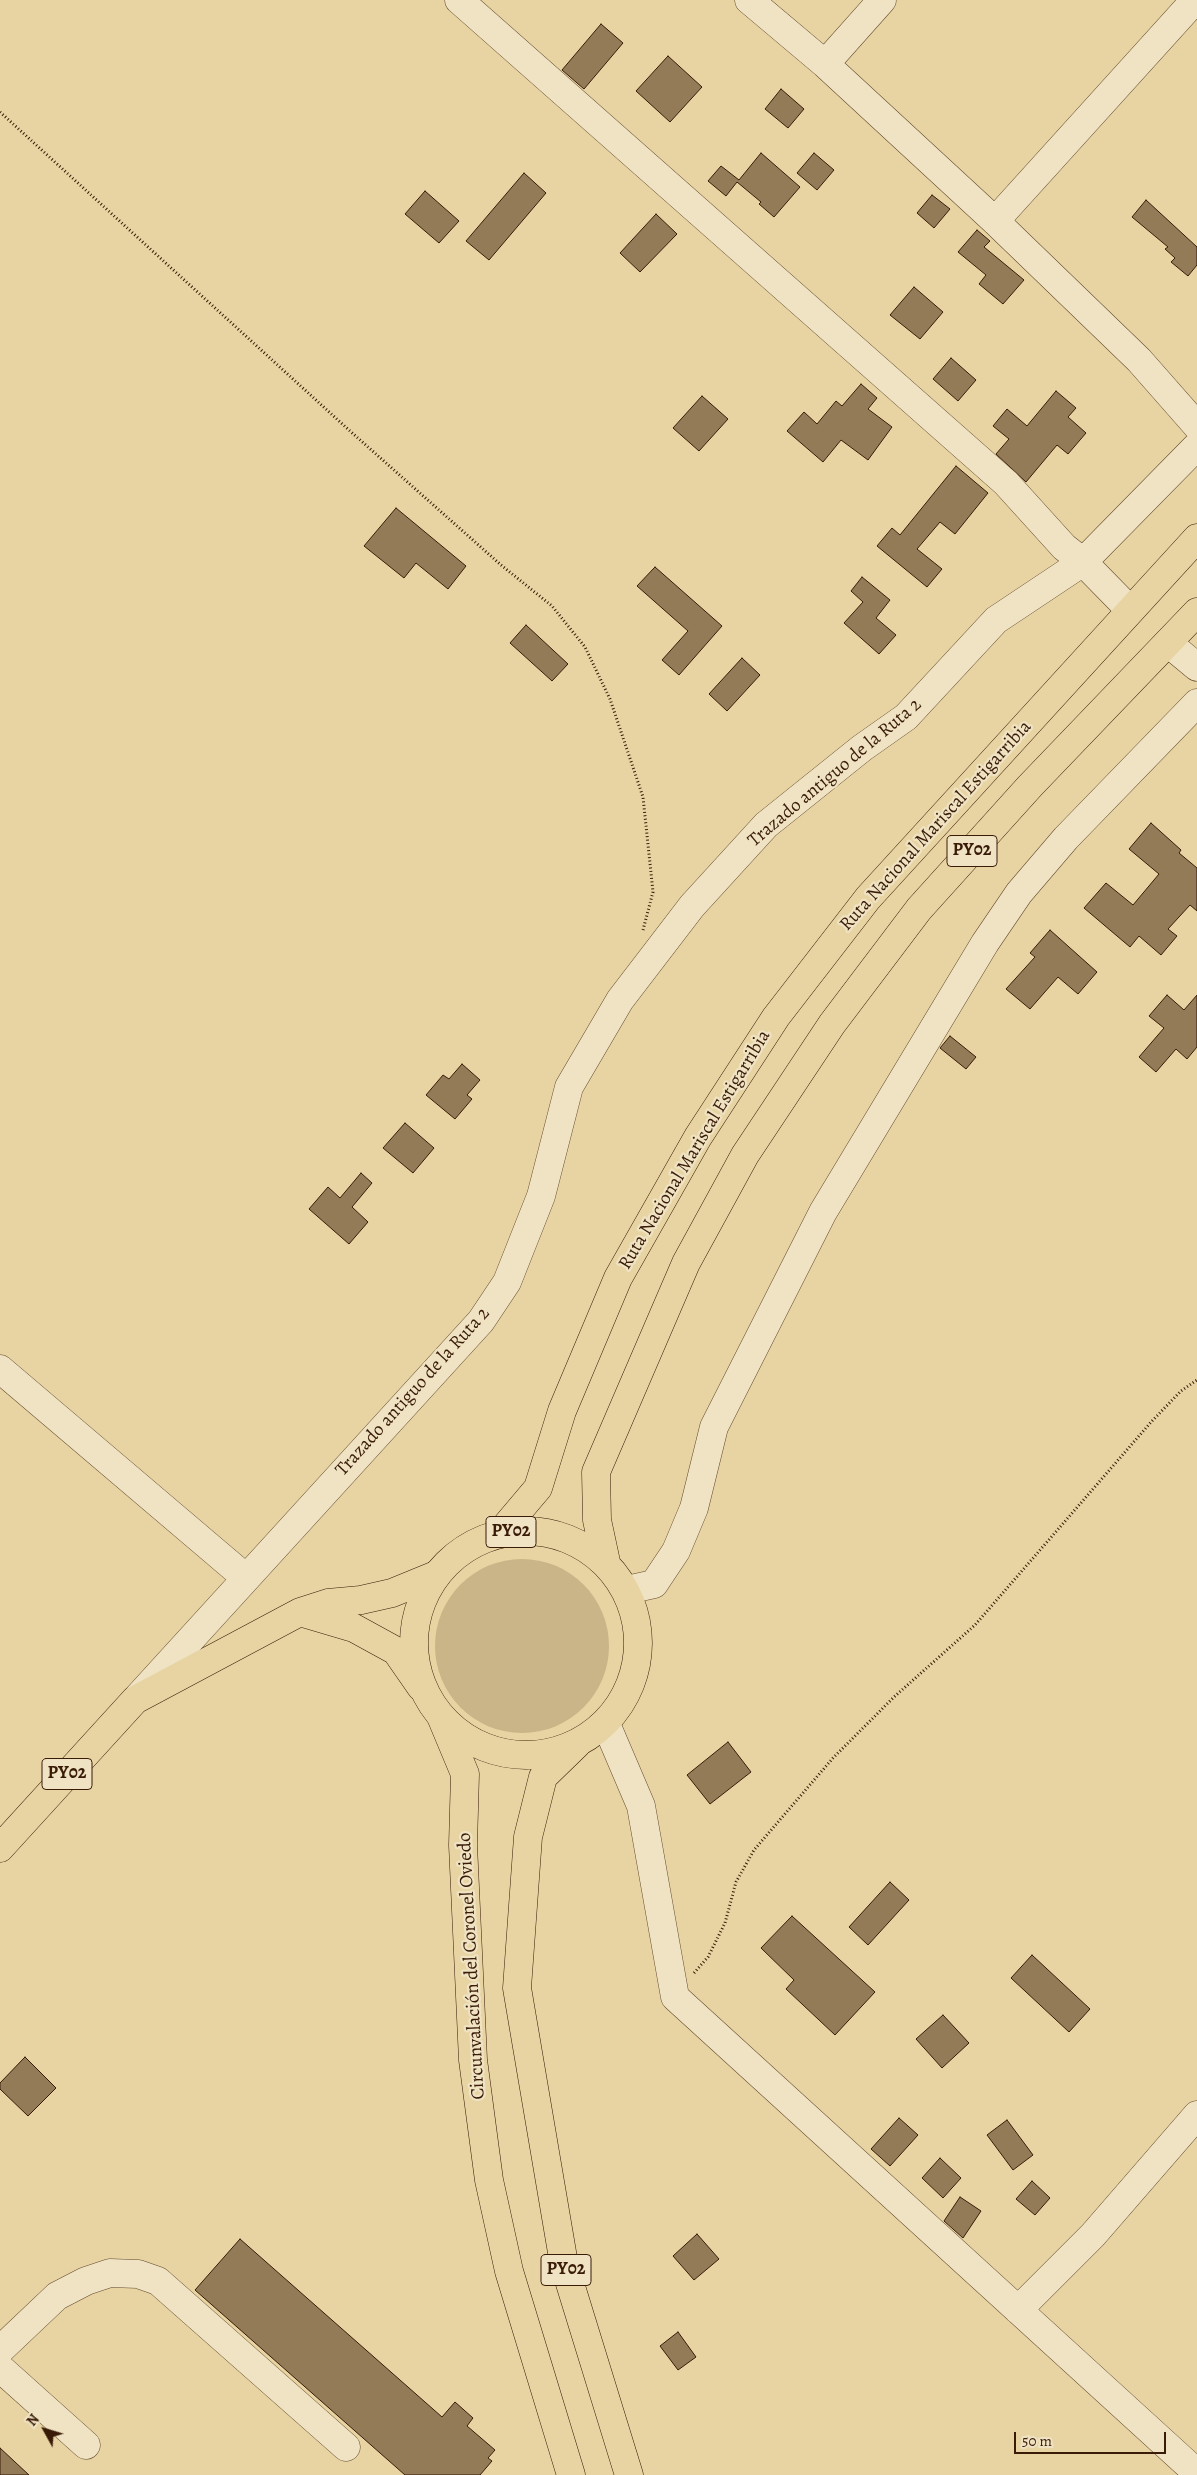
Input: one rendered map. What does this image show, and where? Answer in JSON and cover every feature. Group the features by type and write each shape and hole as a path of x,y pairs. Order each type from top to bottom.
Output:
{"main road":[{"name":"Ruta Nacional Mariscal Estigarribia","path":"500,1533 538,1488 562,1411 618,1278 698,1137 776,1016 868,898 1197,538"},
{"name":"PY02","path":"606,1562 596,1520 596,1472 686,1263 745,1155 832,1024 919,909 1030,786 1197,612"},
{"name":"PY02","path":"421,1686 413,1648 418,1610 436,1575 464,1548 500,1533 538,1530 574,1540 606,1562 627,1590 638,1624 638,1660 627,1695 606,1724 577,1744 543,1777 528,1837 517,1988 564,2264 629,2475"},
{"name":"PY02","path":"0,1848 134,1700 300,1612 328,1603 360,1600 392,1593 436,1575"},
{"name":"PY02","path":"300,1612 354,1628 396,1651 442,1719 470,1742 505,1755 542,1756 577,1744"},
{"name":"Circunvalación del Coronel Oviedo","path":"442,1719 465,1774 463,1845 473,2060 489,2180 510,2271 571,2475"}],"street":[{"path":"459,0 1006,483 1064,547 1083,562 1130,610"},
{"path":"749,0 825,64 995,220 1139,360 1197,426"},
{"path":"825,64 882,0"},
{"path":"995,220 1195,0"},
{"name":"Trazado antiguo de la Ruta 2","path":"134,1700 481,1321 507,1282 541,1196 569,1087 620,1000 692,906 766,825 862,748 906,717 996,620 1083,562 1197,446"},
{"path":"1168,642 1197,667"},
{"path":"627,1590 654,1584 676,1551 694,1508 714,1427 814,1229 985,943 1020,893 1066,838 1197,703"},
{"path":"0,1369 246,1578"},
{"path":"606,1724 641,1806 674,1997 1197,2473"},
{"path":"1018,2310 1093,2235 1197,2115"},
{"path":"0,2350 57,2296 86,2281 110,2273 138,2274 158,2281 346,2447"},
{"path":"0,2368 86,2445"}],"path":[{"path":"0,112 350,431 501,565 552,606 585,647 610,699 643,797 653,892 640,940"},
{"path":"674,1997 708,1957 724,1923 736,1882 754,1850 854,1738 894,1697 975,1625 1152,1421 1181,1390 1197,1380"}],"shaded area":[{"path":"513,1559 531,1559 563,1569 589,1591 599,1605 605,1621 609,1655 599,1687 577,1713 563,1723 547,1729 531,1733 513,1733 481,1723 455,1701 445,1687 439,1671 435,1655 435,1637 445,1605 467,1579 481,1569 497,1563"}],"building":[{"path":"601,24 623,43 584,89 562,70"},
{"path":"668,56 702,87 670,122 636,91"},
{"path":"781,89 804,109 788,128 765,109"},
{"path":"761,153 800,187 774,217 759,204 761,202 737,182 726,196 708,181 721,166 739,180"},
{"path":"814,153 834,170 817,190 797,173"},
{"path":"524,173 546,193 489,260 466,241"},
{"path":"425,191 459,221 439,243 405,214"},
{"path":"932,195 950,209 934,228 917,213"},
{"path":"1146,200 1197,247 1197,265 1188,276 1171,262 1175,258 1165,249 1168,247 1132,217"},
{"path":"656,214 677,234 640,272 620,253"},
{"path":"977,230 990,241 984,247 1024,280 1003,304 979,284 986,275 958,252"},
{"path":"914,287 943,312 920,339 890,315"},
{"path":"951,358 976,380 958,401 933,379"},
{"path":"861,384 877,398 868,409 892,427 868,460 841,440 823,462 787,431 804,412 817,424 836,401 842,406"},
{"path":"1056,391 1076,408 1068,417 1086,433 1068,454 1057,445 1026,482 996,454 1009,439 993,426 1007,409 1027,426"},
{"path":"702,396 728,419 699,451 673,428"},
{"path":"956,466 988,493 955,534 940,522 917,549 942,569 927,587 877,546 892,528 900,535"},
{"path":"396,508 466,566 448,589 416,563 404,578 364,546"},
{"path":"655,567 722,626 679,675 662,660 688,631 637,586"},
{"path":"862,577 890,600 876,618 896,635 879,654 844,623 863,602 851,591"},
{"path":"526,625 568,664 552,681 510,643"},
{"path":"742,658 760,675 727,711 709,694"},
{"path":"1151,823 1181,850 1179,853 1197,868 1197,911 1190,905 1168,929 1177,936 1161,955 1139,936 1130,947 1084,908 1106,883 1133,905 1159,874 1129,849"},
{"path":"1050,930 1097,972 1078,994 1058,977 1030,1009 1006,989 1035,957 1030,953"},
{"path":"1167,995 1184,1010 1197,995 1197,1047 1187,1059 1176,1049 1156,1072 1139,1057 1164,1028 1149,1016"},
{"path":"950,1036 976,1057 966,1069 940,1048"},
{"path":"462,1064 480,1080 467,1095 472,1099 455,1119 426,1095 443,1075 449,1079"},
{"path":"405,1123 434,1148 413,1173 383,1148"},
{"path":"361,1173 372,1183 352,1207 368,1222 349,1244 309,1209 328,1187 340,1198"},
{"path":"728,1742 751,1772 710,1804 687,1775"},
{"path":"890,1882 909,1900 868,1945 849,1927"},
{"path":"792,1916 875,1992 835,2035 786,1989 794,1980 761,1948"},
{"path":"1032,1955 1090,2009 1069,2032 1011,1978"},
{"path":"943,2015 969,2043 942,2068 916,2039"},
{"path":"25,2057 56,2088 28,2116 0,2089 0,2083"},
{"path":"899,2118 918,2135 890,2166 871,2149"},
{"path":"1007,2120 1033,2155 1013,2170 987,2135"},
{"path":"940,2158 961,2178 943,2198 922,2178"},
{"path":"1032,2181 1050,2198 1035,2215 1016,2199"},
{"path":"960,2197 981,2211 963,2238 944,2221"},
{"path":"697,2234 719,2259 694,2280 673,2256"},
{"path":"240,2239 442,2417 455,2402 473,2418 467,2426 495,2450 488,2458 492,2461 480,2475 405,2475 195,2290"},
{"path":"678,2332 696,2357 678,2370 660,2346"},
{"path":"0,2448 29,2475 0,2475"}]}
